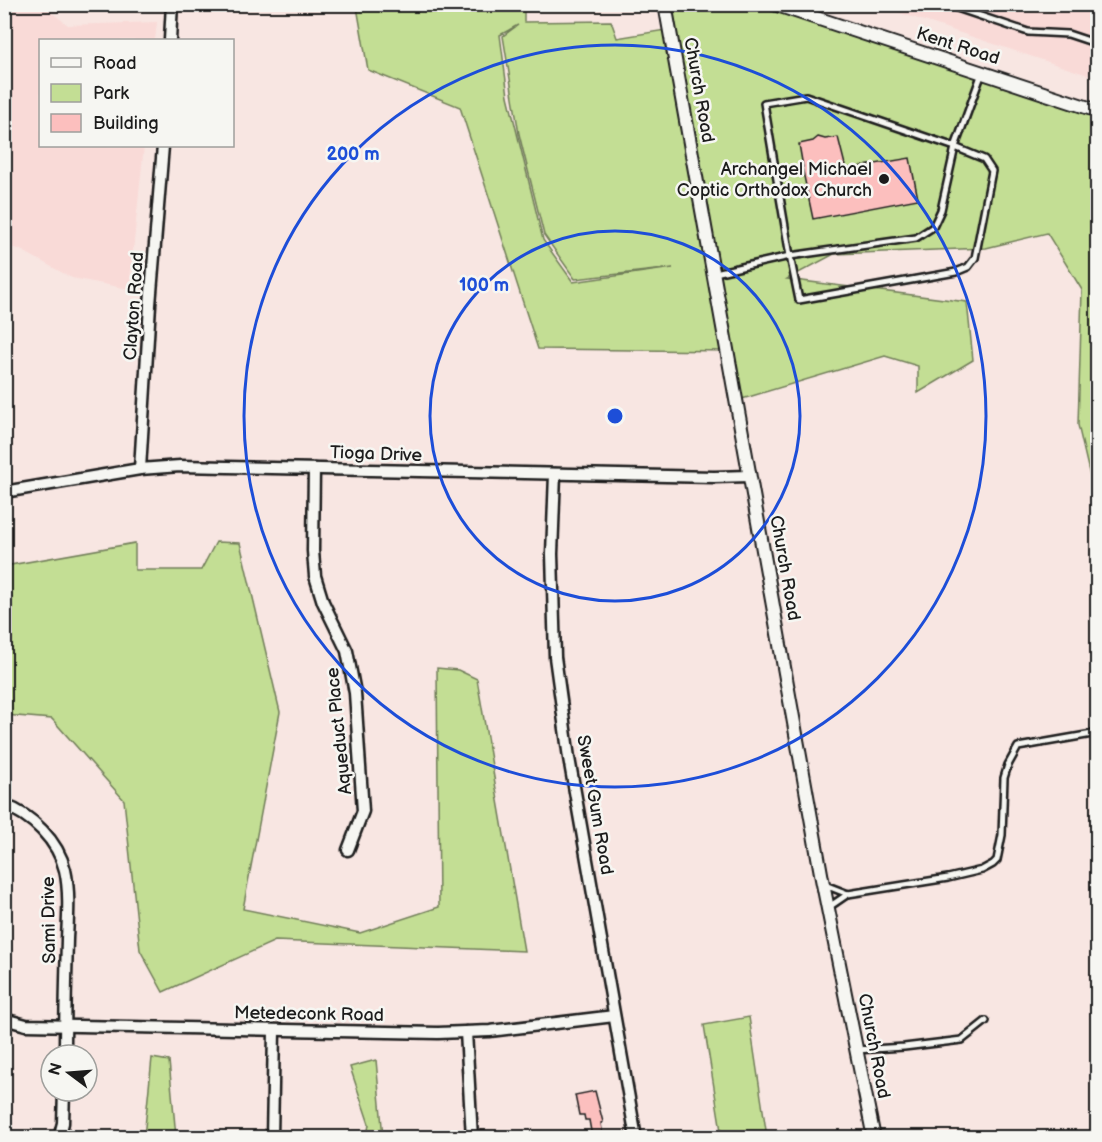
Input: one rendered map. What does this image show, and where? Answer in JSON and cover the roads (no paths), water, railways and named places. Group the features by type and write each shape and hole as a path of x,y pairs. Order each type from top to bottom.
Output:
{"street":[{"path":"170,39 172,4"},
{"name":"Church Road","path":"665,4 824,885 874,1137"},
{"name":"Kent Road","path":"774,4 1098,111"},
{"name":"Clayton Road","path":"141,469 150,305 163,147"},
{"name":"Tioga Drive","path":"4,492 141,469 180,466 749,476"},
{"name":"Aqueduct Place","path":"314,469 315,576 323,602 347,651 355,693 363,811 362,819 348,850"},
{"name":"Sweet Gum Road","path":"555,474 552,608 555,657 569,758 636,1137"},
{"name":"Sami Drive","path":"4,805 21,813 44,832 55,847 65,870 68,902 65,1043"},
{"name":"Metedeconk Road","path":"4,1019 26,1025 490,1032 614,1016"},
{"path":"272,1137 274,1030"},
{"path":"466,1032 472,1137"},
{"path":"59,1137 63,1123 64,1103"}],"lane":[{"path":"945,4 1028,32 1068,34 1098,44"},
{"path":"714,273 790,256 916,238 933,227 941,210 955,147 982,73"},
{"path":"806,96 955,147 984,159 992,171 978,252 968,267 956,272 799,300 790,256 764,103 806,96"},
{"path":"829,907 848,894 948,878 982,870 993,864 997,860 1002,835 1004,778 1018,747 1098,733"},
{"path":"824,885 848,894"},
{"path":"856,1050 962,1040 986,1021"}],"place":[{"name":"Archangel Michael Coptic Orthodox Church","path":"884,179"}]}
